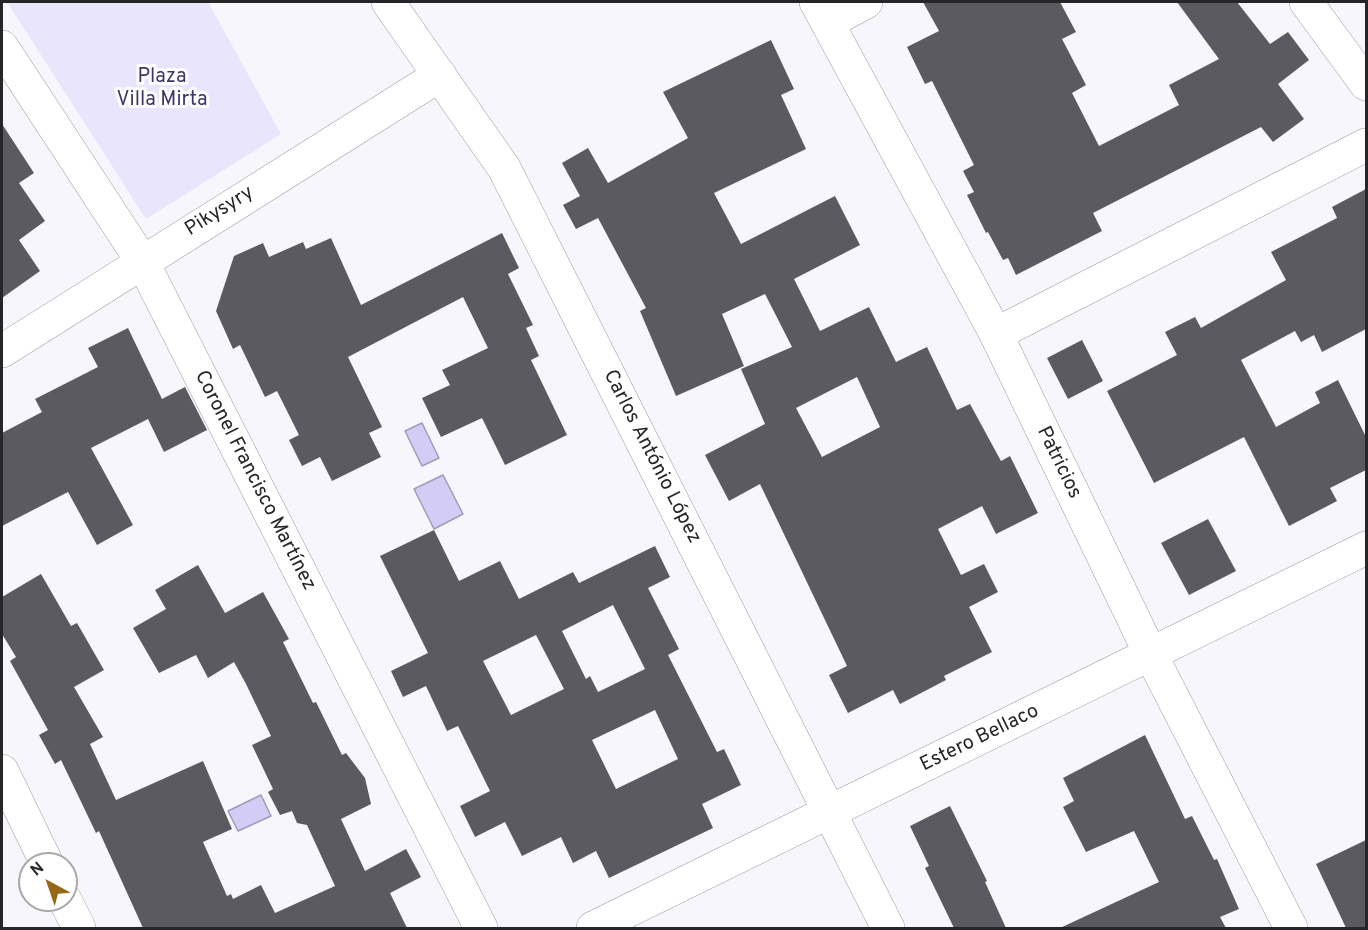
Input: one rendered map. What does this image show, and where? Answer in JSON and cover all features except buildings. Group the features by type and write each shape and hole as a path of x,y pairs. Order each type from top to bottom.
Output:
{"street":[{"name":"Carlos António López","path":"388,2 504,168 888,928"},
{"path":"823,12 866,2"},
{"path":"1306,2 1366,84"},
{"name":"Patricios","path":"823,12 996,334 1151,655 1291,928"},
{"name":"Coronel Francisco Martínez","path":"2,47 142,261 481,928"},
{"name":"Pikysyry","path":"2,351 440,75"},
{"path":"996,334 1366,145"},
{"name":"Estero Bellaco","path":"593,928 1366,548"},
{"path":"6,790 40,852"},
{"path":"71,912 79,928"}],"green space":[{"name":"Plaza Villa Mirta","path":"7,2 208,2 281,134 146,219"}],"shaded area":[{"path":"422,423 439,458 422,466 405,431"},
{"path":"443,475 463,514 434,529 414,489"},
{"path":"261,795 271,816 238,831 228,811"}]}
